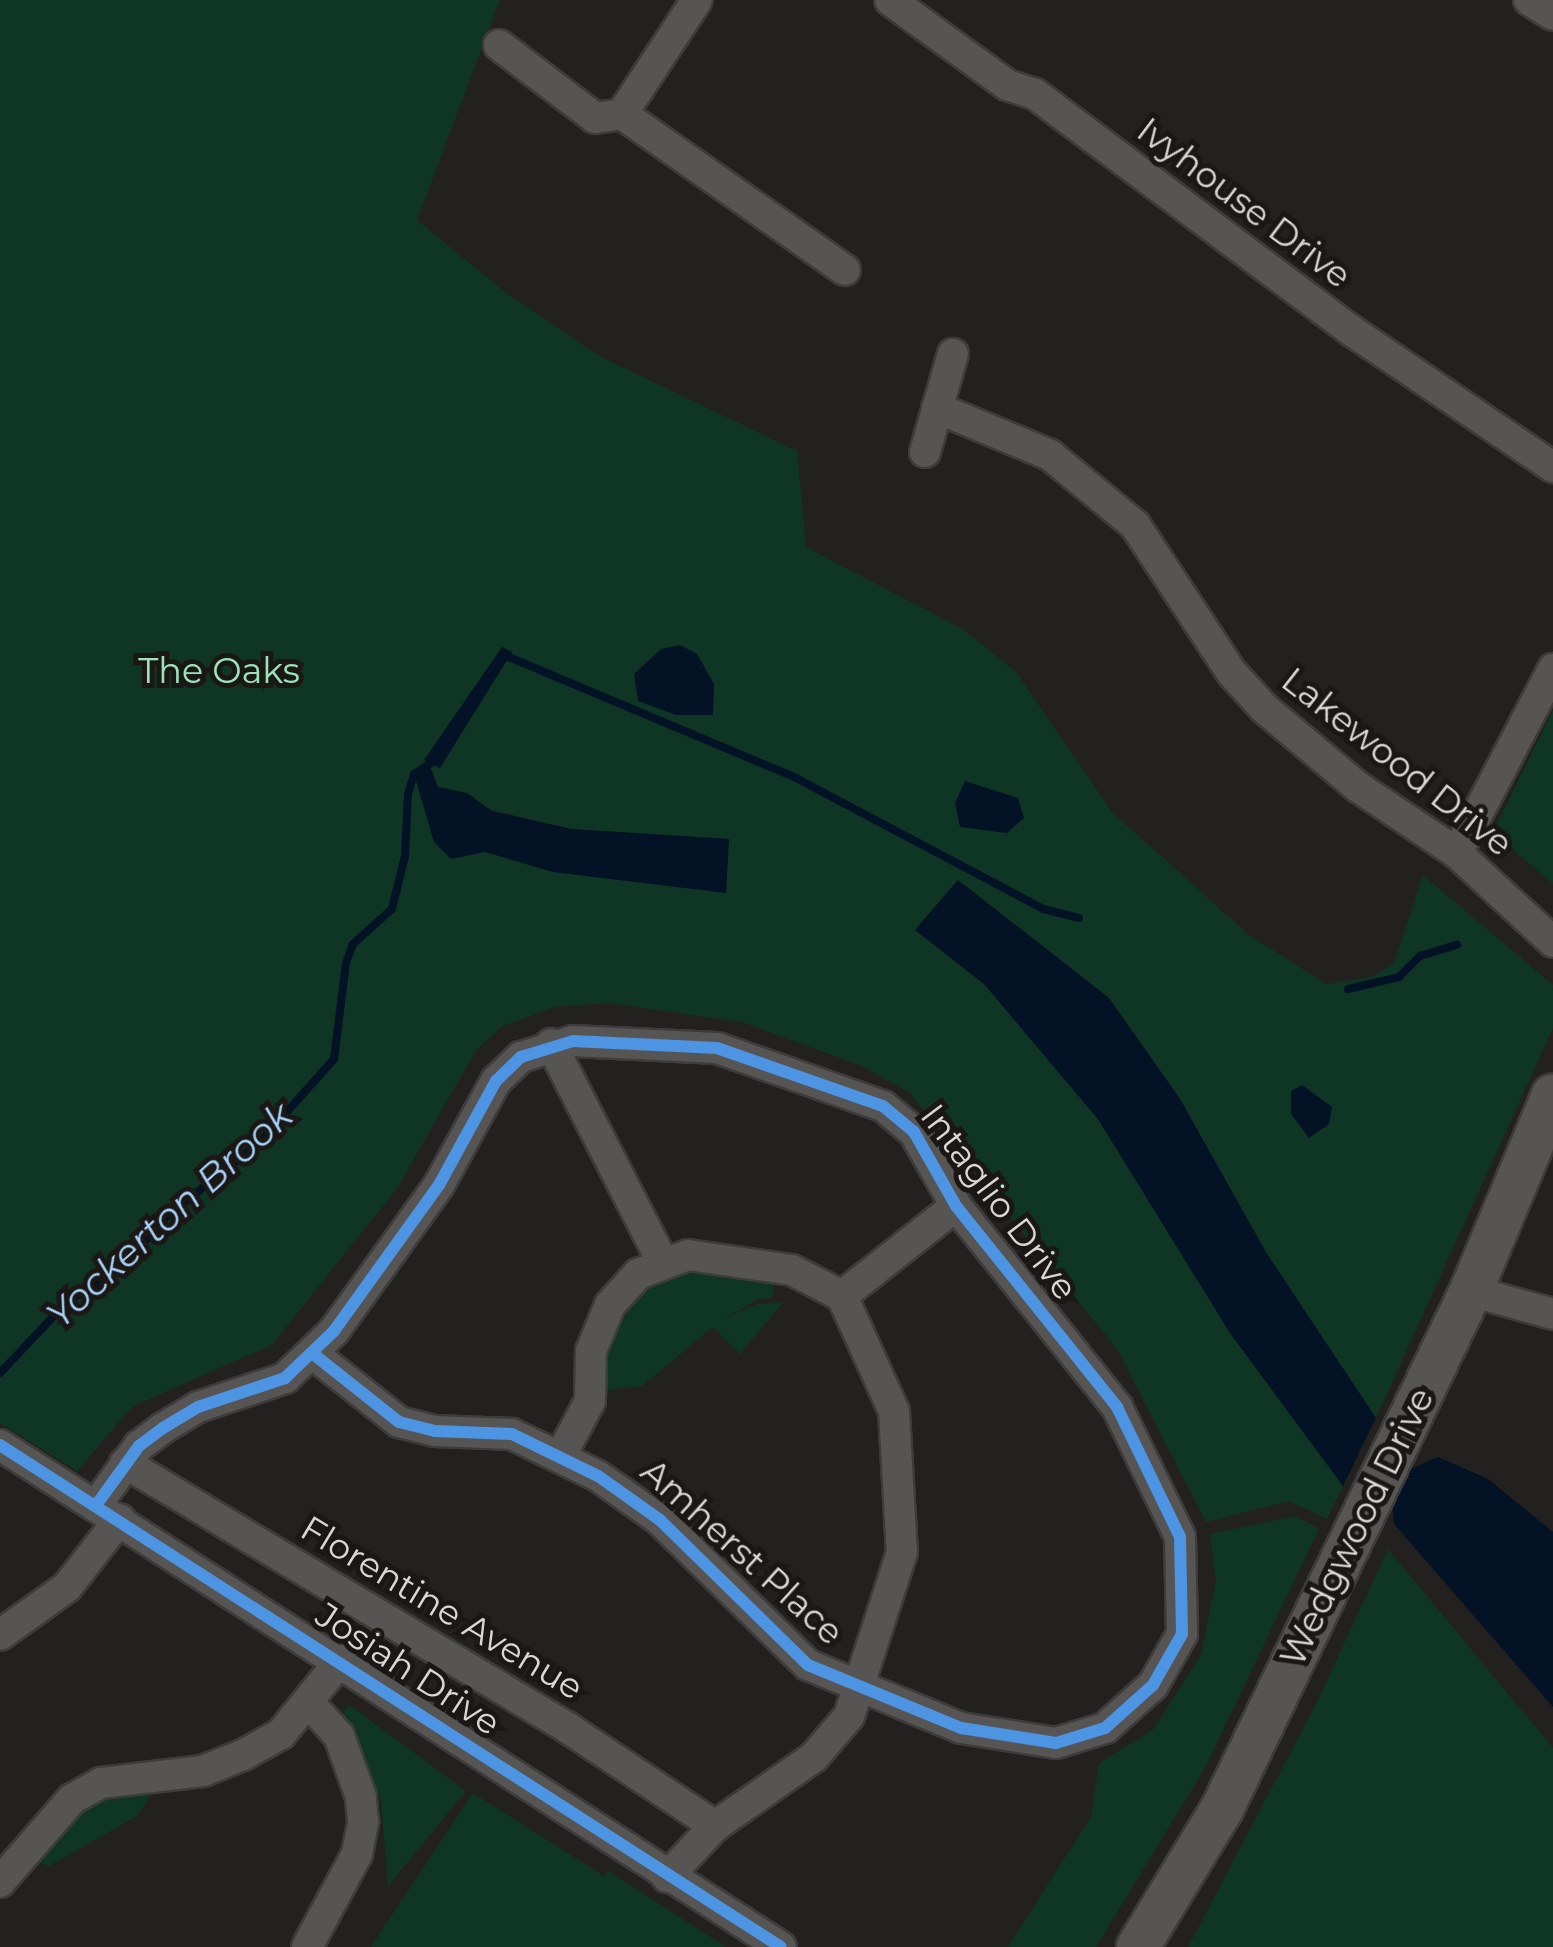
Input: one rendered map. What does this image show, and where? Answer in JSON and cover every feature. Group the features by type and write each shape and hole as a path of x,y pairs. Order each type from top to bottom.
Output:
{"street":[{"path":"622,114 696,0"},
{"name":"Ivyhouse Drive","path":"890,0 1007,84 1035,94 1352,331 1553,467"},
{"path":"1529,0 1553,15"},
{"path":"499,45 595,118 622,114 845,270"},
{"path":"926,452 952,354"},
{"name":"Lakewood Drive","path":"937,408 1014,436 1093,488 1136,524 1232,672 1266,709 1358,786 1458,853 1553,942"},
{"path":"1458,853 1553,669"},
{"name":"Intaglio Drive","path":"0,1635 68,1588 108,1511 124,1463 186,1414 285,1378 312,1354 439,1186 496,1081 521,1057 550,1044 618,1040 718,1048 883,1106 914,1132 956,1206 1117,1407 1180,1537 1182,1634 1153,1685 1105,1728 1056,1744 961,1728 858,1689"},
{"path":"550,1044 662,1262"},
{"name":"Wedgwood Drive","path":"1138,1947 1222,1809 1470,1291 1553,1095"},
{"path":"842,1296 956,1206"},
{"path":"560,1455 590,1401 591,1351 608,1308 628,1283 662,1262 713,1254 785,1268 842,1296 894,1412 901,1467 902,1552 849,1716 814,1757 715,1826 667,1876"},
{"path":"1470,1291 1553,1314"},
{"name":"Amherst Place","path":"312,1354 399,1422 434,1431 512,1434 560,1455 660,1520 808,1665 858,1689"},
{"name":"Josiah Drive","path":"0,1446 341,1660 667,1876 782,1947"},
{"name":"Florentine Avenue","path":"124,1463 554,1720 715,1826"},
{"path":"0,1882 72,1798 100,1784 203,1771 243,1755 281,1734 311,1705 341,1660"},
{"path":"308,1947 357,1854 363,1822 361,1797 339,1736 311,1705"}],"green space":[{"name":"The Oaks","path":"0,0 500,0 417,220 505,292 599,356 797,451 806,547 964,630 1016,672 1112,812 1249,935 1326,984 1372,977 1394,963 1423,875 1553,985 1553,1028 1376,1418 1267,1254 1180,1099 1109,998 958,880 915,930 984,984 1098,1119 1230,1333 1343,1486 1327,1519 1289,1501 1206,1522 1117,1349 908,1091 862,1066 742,1022 610,1003 554,1007 503,1026 476,1050 398,1187 272,1345 133,1406 77,1471 0,1423","holes":["488,809 571,829 728,839 726,892 553,872 485,852"]},
{"path":"1553,710 1553,884 1493,832"},
{"path":"700,1266 775,1276 772,1298 757,1300 724,1319 757,1304 783,1302 740,1354 713,1327 642,1386 605,1390 605,1356 636,1296 671,1271"},
{"path":"1296,1516 1319,1529 1205,1768 1096,1947 1008,1947 1091,1817 1099,1763 1153,1730 1201,1655 1216,1581 1210,1534"},
{"path":"1388,1549 1553,1748 1553,1947 1188,1947 1316,1704"},
{"path":"349,1705 466,1791 388,1886 381,1801 357,1738 340,1716"},
{"path":"158,1785 137,1816 49,1866 34,1861 81,1802"},
{"path":"473,1793 604,1876 608,1871 726,1947 371,1947"}],"water":[{"path":"680,645 697,654 714,684 713,715 676,715 638,701 634,674 661,649"},
{"path":"502,647 512,652 440,768 424,760"},
{"path":"421,765 430,766 438,787 467,793 492,811 571,829 729,839 726,893 553,872 485,852 451,859 434,842 414,774"},
{"path":"965,781 1018,798 1024,818 1007,833 960,827 955,803"},
{"path":"958,880 1109,998 1180,1099 1267,1254 1376,1418 1343,1486 1230,1333 1098,1119 984,984 915,930"},
{"path":"1302,1085 1332,1107 1329,1124 1309,1138 1291,1114 1291,1091"},
{"path":"1438,1457 1488,1479 1553,1532 1553,1707 1394,1524 1392,1501 1408,1470"}],"waterway":[{"path":"504,655 796,778 1043,909 1079,918"},
{"name":"Yockerton Brook","path":"0,1373 66,1303 122,1267 167,1216 259,1143 334,1059 346,963 353,944 392,909 405,856 408,794 414,774 437,759"},
{"path":"1348,989 1399,977 1420,956 1457,945"}],"cycle path":[{"path":"97,1504 139,1446 163,1428 198,1407 285,1378 334,1331 439,1185 496,1081 521,1057 573,1041 717,1048 883,1106 914,1132 956,1206 1117,1407 1180,1537 1182,1634 1153,1685 1105,1728 1056,1743 961,1728 808,1665 660,1520 598,1476 512,1434 435,1431 399,1422 312,1353"},
{"path":"0,1445 781,1947"}]}
